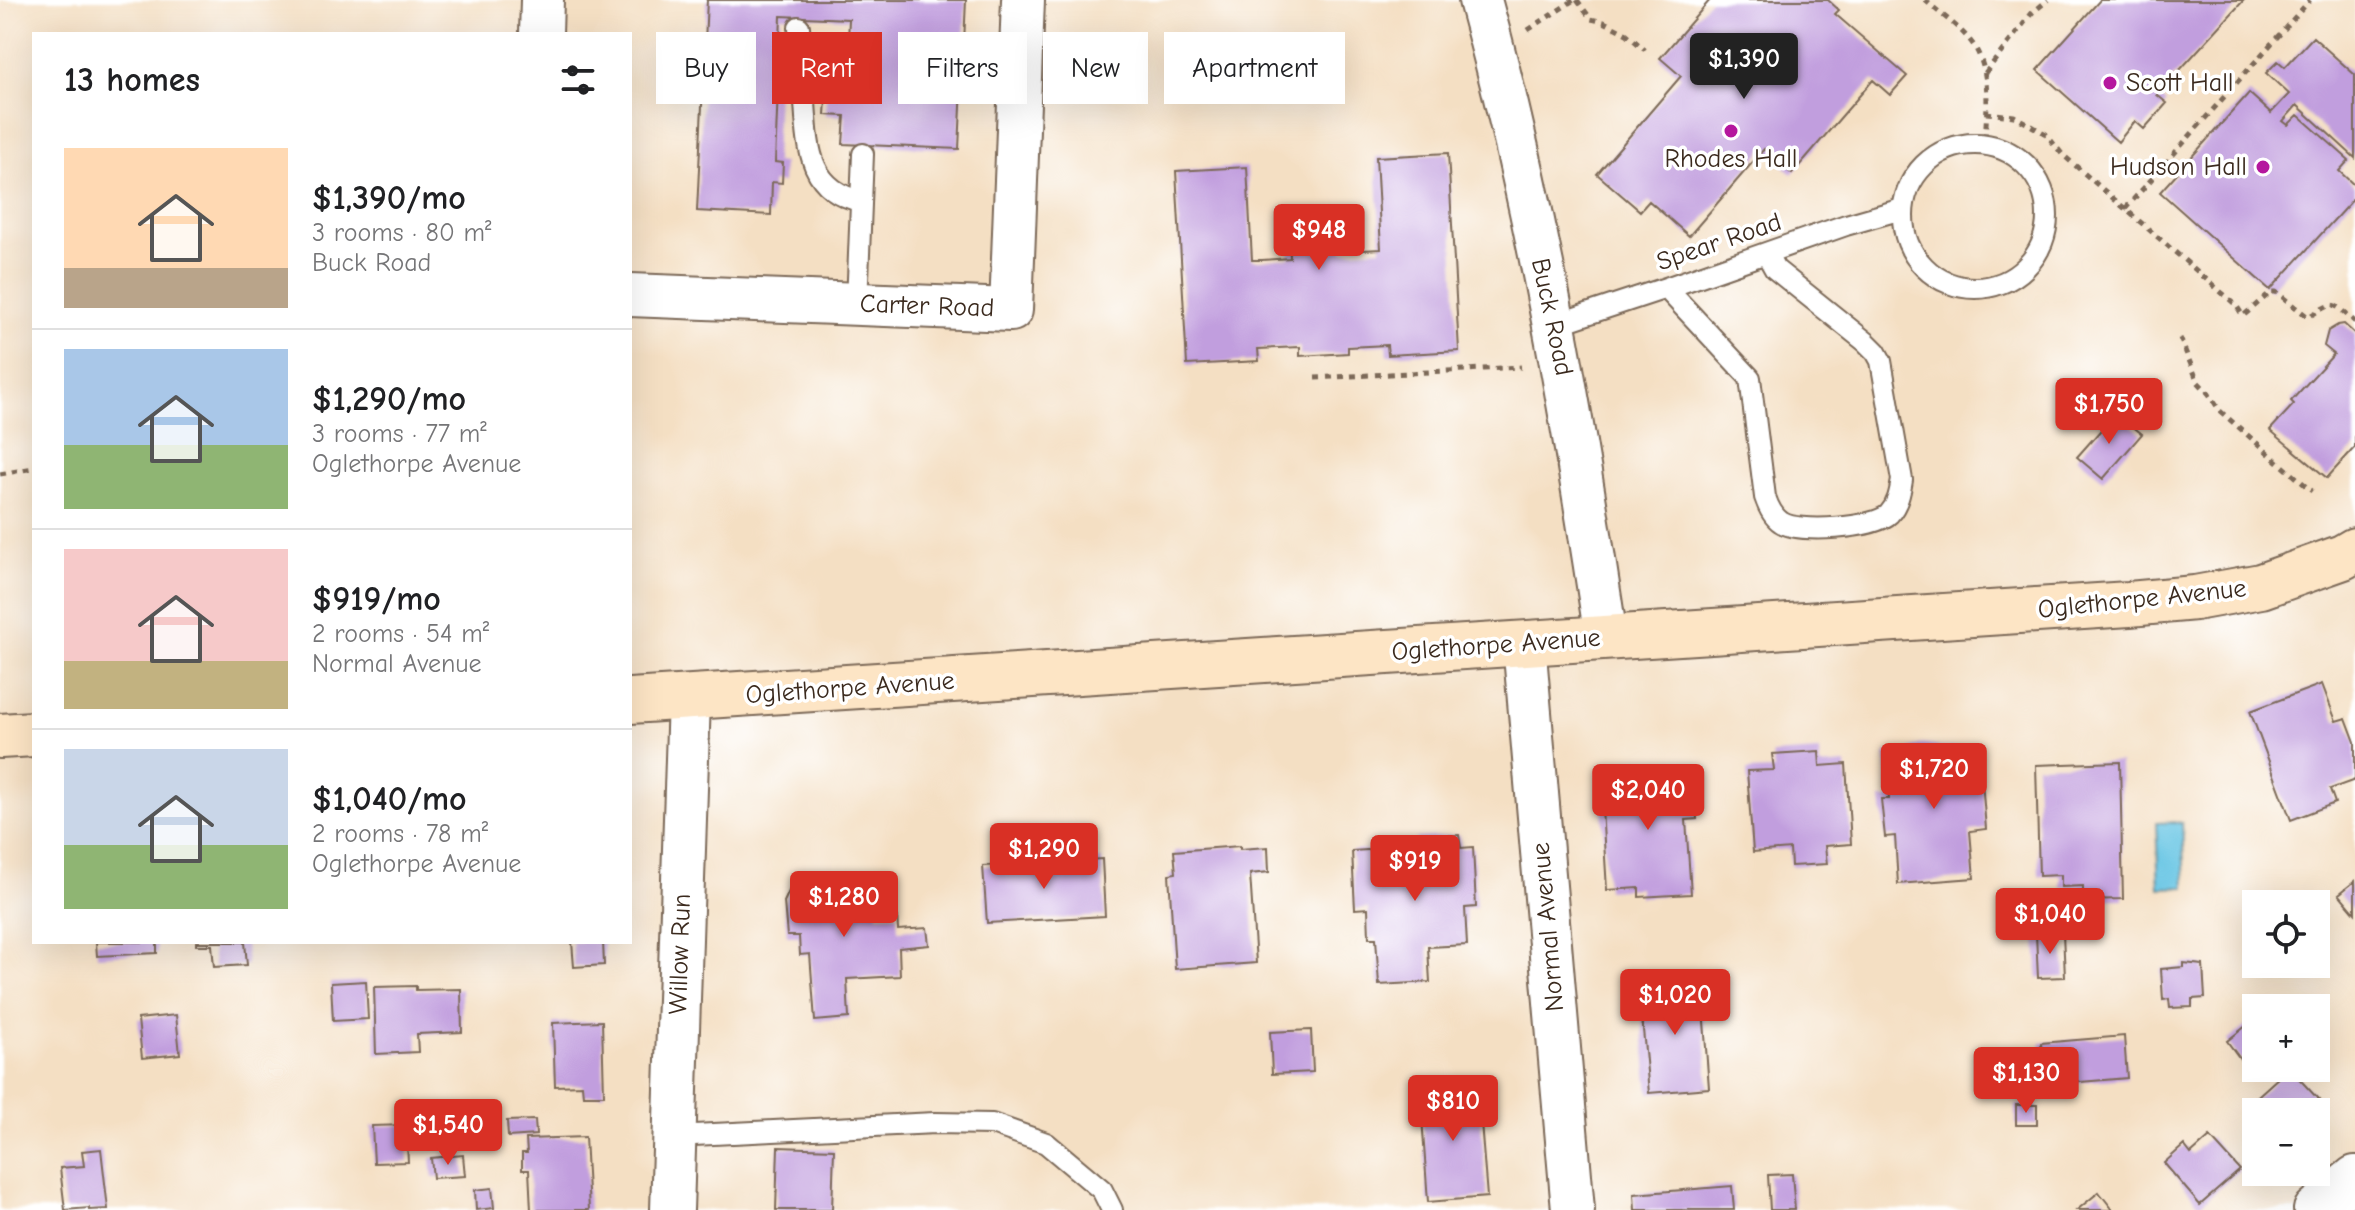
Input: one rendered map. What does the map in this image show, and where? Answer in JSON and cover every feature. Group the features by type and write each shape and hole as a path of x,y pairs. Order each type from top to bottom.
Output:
{"main road":[{"name":"Oglethorpe Avenue","path":"632,701 2195,598 2261,586 2355,550"},
{"path":"0,736 32,734"}],"street":[{"path":"541,32 542,0"},
{"name":"Carter Road","path":"632,295 1011,310 1023,0"},
{"name":"Buck Road","path":"1480,0 1501,79 1554,325 1606,638"},
{"name":"Normal Avenue","path":"1524,643 1573,1210"},
{"name":"Willow Run","path":"672,1210 689,699"},
{"path":"2315,1210 2355,1177"}],"lane":[{"path":"799,27 810,156 828,185 849,198 861,201"},
{"path":"1985,144 2005,150 2022,161 2036,176 2048,215 2044,239 2033,259 2016,276 1995,286 1972,288 1949,284 1928,272 1913,255 1904,233 1902,209 1908,187 1921,168 1939,153 1962,145 1985,144"},
{"path":"857,304 863,154"},
{"name":"Spear Road","path":"1554,325 1846,225 1902,209"},
{"path":"1666,288 1750,378 1765,497 1770,511 1780,522 1793,528 1824,529 1880,521 1895,504 1902,480 1881,361 1866,342 1775,269 1766,253"},
{"path":"674,1136 935,1123 992,1124 1046,1143 1102,1190 1112,1210"}],"path":[{"path":"1526,31 1575,0 1591,19 1627,34 1645,50"},
{"path":"1925,0 1975,47 1984,74 1985,144"},
{"path":"1984,74 2032,13 2048,0"},
{"path":"2125,209 2310,0"},
{"path":"1986,113 2014,116 2046,134 2062,154 2236,305 2243,316 2271,292 2276,292 2308,317 2326,305 2336,306 2355,322"},
{"path":"2180,338 2198,382 2220,411 2312,491"},
{"path":"1315,378 1536,367"},
{"path":"0,474 32,468"}],"water":[{"path":"2182,822 2185,887 2159,888 2156,823"}],"building":[{"path":"707,0 966,0 964,32 898,32 898,104 961,104 959,149 843,144 845,116 825,115 826,104 882,104 882,32 848,32 849,19 781,16 780,32 772,32 772,104 777,104 775,162 783,163 782,183 772,182 771,215 697,211 702,104 756,104 756,32 705,32"},
{"name":"Rhodes Hall","path":"1710,0 1828,0 1839,10 1835,14 1907,76 1890,95 1873,80 1792,174 1764,149 1689,236 1649,201 1640,211 1597,174 1681,76 1660,58"},
{"name":"Scott Hall","path":"2100,0 2244,0 2157,95 2167,103 2144,129 2135,121 2118,142 2037,70"},
{"name":"Hudson Hall","path":"2313,37 2355,75 2355,158 2297,105 2283,121 2288,125 2298,115 2349,160 2339,171 2355,186 2355,197 2270,290 2160,192 2249,93 2271,113 2289,94 2266,73 2278,61 2285,67"},
{"path":"1448,153 1459,351 1388,355 1387,345 1348,347 1348,353 1300,356 1300,347 1258,349 1259,361 1187,365 1176,171 1247,167 1252,260 1262,260 1290,258 1289,234 1342,231 1343,251 1381,249 1376,157"},
{"path":"2344,324 2355,334 2355,447 2327,478 2270,430 2294,404 2291,401 2334,354 2324,346 2328,331"},
{"path":"2116,413 2142,434 2103,479 2077,457"},
{"path":"2322,684 2336,721 2346,718 2355,742 2355,780 2330,789 2335,803 2291,820 2250,711"},
{"path":"1921,744 1947,748 1979,745 1986,829 1970,831 1974,878 1898,884 1895,836 1885,837 1881,799 1889,799 1885,753 1908,750"},
{"path":"1819,751 1820,766 1846,764 1851,844 1825,846 1827,864 1791,866 1790,849 1753,852 1747,771 1774,770 1772,754"},
{"path":"2120,762 2123,899 2083,900 2083,886 2061,887 2061,875 2039,876 2036,765"},
{"path":"1694,771 1697,819 1686,820 1691,894 1639,897 1639,888 1607,890 1600,776"},
{"path":"1459,835 1461,848 1473,847 1476,907 1465,908 1467,945 1428,947 1430,982 1379,985 1376,938 1369,938 1368,908 1355,909 1352,851 1417,847 1416,838"},
{"path":"1240,846 1240,849 1268,847 1269,872 1250,874 1256,963 1175,969 1169,874 1176,873 1174,851"},
{"path":"1102,859 1105,916 987,923 983,866"},
{"path":"854,878 865,882 873,892 877,915 897,914 898,930 927,928 929,945 899,948 900,976 847,979 849,1018 815,1021 810,954 800,955 799,936 787,936 784,902 790,889 801,881"},
{"path":"2355,881 2355,913 2339,894"},
{"path":"2063,933 2065,977 2038,978 2036,934"},
{"path":"96,944 157,944 157,953 97,956"},
{"path":"245,944 247,965 214,967 212,945 196,945"},
{"path":"572,944 603,944 604,965 574,967"},
{"path":"2183,963 2203,965 2205,998 2192,999 2192,1007 2170,1008 2169,999 2163,1000 2161,969 2183,967"},
{"path":"366,981 368,1019 333,1021 331,983"},
{"path":"1701,981 1709,1088 1649,1093 1639,987"},
{"path":"416,986 416,990 461,989 462,1032 417,1034 418,1052 376,1054 374,987"},
{"path":"176,1015 180,1054 142,1058 138,1019"},
{"path":"602,1021 604,1095 583,1095 582,1085 555,1086 553,1023"},
{"path":"2242,1029 2241,1060 2227,1041"},
{"path":"1311,1030 1313,1072 1272,1074 1270,1032"},
{"path":"2124,1036 2127,1078 2045,1085 2041,1043"},
{"path":"2273,1082 2302,1082 2317,1098 2256,1098"},
{"path":"1478,1085 1487,1197 1428,1202 1420,1089"},
{"path":"2016,1105 2037,1105 2037,1125 2016,1125"},
{"path":"535,1120 536,1135 508,1137 507,1121"},
{"path":"406,1125 408,1162 374,1163 372,1126"},
{"path":"585,1137 589,1210 531,1210 529,1170 522,1170 522,1153 527,1153 526,1139"},
{"path":"2210,1137 2240,1170 2200,1205 2164,1163 2184,1145 2191,1154"},
{"path":"778,1147 834,1149 832,1210 776,1210"},
{"path":"101,1149 108,1209 65,1210 60,1168 84,1166 82,1151"},
{"path":"463,1155 465,1176 433,1178 431,1158"},
{"path":"1792,1174 1795,1210 1770,1210 1768,1175"},
{"path":"1732,1186 1734,1210 1635,1210 1634,1194"},
{"path":"492,1188 494,1208 476,1210 475,1190"},
{"path":"2099,1192 2113,1210 2077,1210"}],"place":[{"name":"Scott Hall","path":"2110,83"},
{"name":"Rhodes Hall","path":"1731,131"},
{"name":"Hudson Hall","path":"2263,167"}]}
